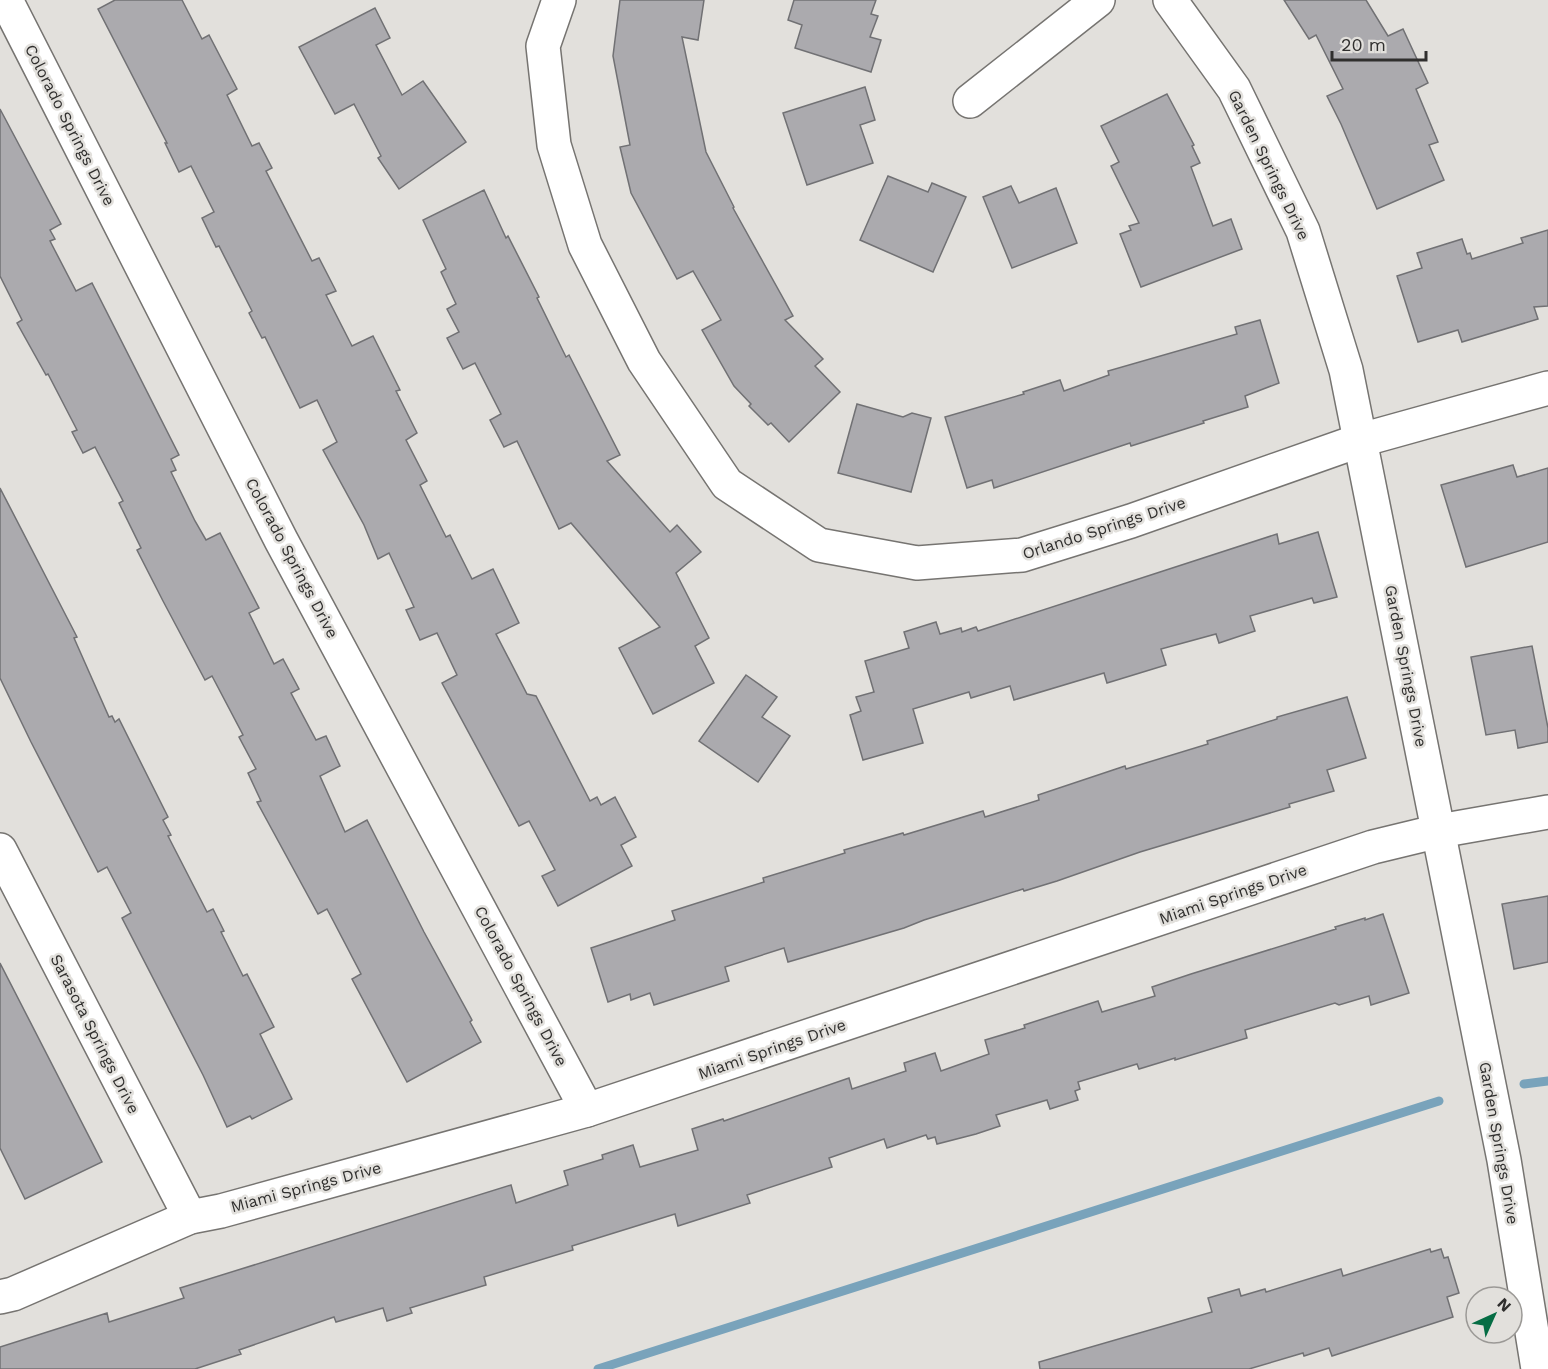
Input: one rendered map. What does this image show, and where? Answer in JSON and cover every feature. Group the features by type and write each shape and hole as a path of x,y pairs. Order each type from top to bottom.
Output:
{"street":[{"name":"Colorado Springs Drive","path":"6,0 281,540 587,1110"},
{"name":"Orlando Springs Drive","path":"559,0 543,46 554,145 585,245 644,361 727,484 819,545 918,563 1022,555 1131,521 1361,440 1548,388"},
{"path":"970,101 1098,0"},
{"name":"Garden Springs Drive","path":"1170,0 1234,89 1303,231 1346,370 1504,1160 1538,1367"},
{"name":"Miami Springs Drive","path":"0,1297 13,1294 190,1217 221,1211 587,1110 1373,847 1438,831 1548,812"},
{"name":"Sarasota Springs Drive","path":"0,850 190,1217"}],"building":[{"path":"115,0 182,0 202,39 209,35 237,89 227,95 252,146 259,143 272,168 266,171 312,261 319,258 336,291 326,295 352,346 373,336 400,390 396,391 417,433 406,440 427,481 420,485 446,537 450,535 472,579 493,569 519,623 496,634 527,694 536,696 590,801 597,797 601,805 615,797 636,837 621,845 632,866 558,906 542,876 555,870 529,821 519,826 442,683 457,675 437,633 420,640 406,610 414,607 389,553 378,559 364,525 323,450 337,442 317,400 300,408 265,337 262,338 249,313 252,311 219,246 216,247 202,218 214,212 191,166 179,172 165,143 167,143 98,9"},
{"path":"620,0 704,0 698,40 682,37 706,152 733,208 793,316 785,320 823,359 815,366 840,392 789,442 771,423 768,425 749,406 751,404 734,386 702,330 721,320 693,271 677,279 631,193 620,147 630,145 613,56"},
{"path":"794,0 876,0 871,14 878,16 870,37 881,40 871,72 795,48 802,25 788,20"},
{"path":"1284,0 1366,0 1388,36 1403,29 1428,83 1416,89 1438,142 1429,145 1444,180 1377,209 1327,96 1343,89 1316,35 1309,39"},
{"path":"375,8 390,38 376,45 402,95 423,81 466,142 399,189 378,158 381,156 354,104 335,114 299,47"},
{"path":"865,87 875,120 860,125 873,163 807,185 783,113"},
{"path":"1167,94 1194,145 1192,146 1200,163 1191,167 1213,226 1231,219 1242,249 1141,287 1120,234 1131,230 1129,226 1139,223 1111,166 1119,162 1101,126"},
{"path":"0,109 61,224 50,230 55,239 50,241 76,291 92,283 179,455 171,459 176,470 171,472 195,521 206,540 220,533 259,608 249,613 274,664 283,659 299,689 291,693 316,740 326,736 340,766 320,776 345,832 367,820 472,1020 470,1022 481,1042 407,1082 352,979 361,974 327,909 318,914 257,802 261,801 248,773 256,769 239,737 243,735 212,676 205,680 163,601 137,550 141,548 119,503 123,501 95,447 83,453 72,432 77,430 48,374 46,375 17,323 22,320 0,276"},
{"path":"888,176 928,192 932,183 966,197 933,272 860,240"},
{"path":"1011,186 1019,203 1056,188 1077,243 1012,268 983,197"},
{"path":"484,190 506,238 508,236 539,297 537,298 566,357 569,355 620,455 607,461 670,532 677,525 701,552 676,573 709,638 695,646 714,683 653,714 619,648 660,627 571,523 559,529 517,441 504,447 490,420 501,414 475,363 463,369 447,338 459,332 447,309 456,304 441,272 446,269 423,220"},
{"path":"1548,230 1548,306 1534,307 1538,319 1462,342 1458,330 1418,342 1397,276 1422,268 1417,253 1462,239 1467,254 1470,253 1472,259 1523,243 1521,238"},
{"path":"1260,320 1279,383 1245,396 1248,407 1203,421 1204,423 1131,446 1130,443 994,488 992,480 967,488 945,417 1024,394 1023,392 1060,380 1064,391 1109,375 1108,371 1237,334 1235,327"},
{"path":"857,404 903,417 912,413 931,418 911,492 838,473"},
{"path":"1513,465 1517,477 1548,468 1548,542 1466,567 1441,485"},
{"path":"0,488 77,637 74,638 109,717 112,716 115,722 119,719 168,817 163,820 171,835 168,836 207,912 213,909 224,931 221,932 243,976 247,974 274,1027 260,1034 292,1099 252,1119 250,1116 227,1127 203,1075 122,918 131,913 107,867 98,872 0,678"},
{"path":"1318,532 1337,597 1314,603 1312,598 1250,616 1255,631 1219,643 1216,634 1161,649 1166,665 1107,683 1104,673 1014,700 1010,686 971,698 969,692 913,709 923,743 863,760 850,715 861,711 856,697 874,692 865,661 909,648 904,632 936,622 940,634 961,628 962,632 976,627 978,631 1277,534 1279,544"},
{"path":"1532,646 1548,728 1548,742 1518,748 1515,730 1486,735 1471,657"},
{"path":"746,675 777,697 762,717 790,736 758,782 699,741"},
{"path":"1347,697 1366,758 1327,770 1334,791 1289,804 1290,807 1140,852 1057,881 1024,891 1023,889 904,928 788,962 784,948 725,967 729,981 654,1005 650,993 631,1000 630,994 608,1002 591,948 675,920 672,911 764,882 763,878 845,853 844,850 983,811 985,817 1039,800 1038,795 1125,766 1126,769 1208,744 1207,741 1277,719 1277,717"},
{"path":"1548,896 1548,962 1514,969 1502,904"},
{"path":"1383,914 1409,993 1371,1005 1369,996 1339,1005 1335,1003 1245,1030 1247,1038 1175,1060 1175,1058 1139,1069 1137,1064 1078,1082 1080,1089 1075,1091 1078,1100 1050,1109 1047,1100 996,1115 1000,1126 976,1134 937,1144 935,1137 928,1139 926,1135 887,1148 884,1139 829,1158 832,1167 747,1195 750,1203 678,1226 675,1214 572,1246 573,1250 484,1277 486,1285 410,1308 412,1313 387,1321 383,1308 336,1322 334,1317 239,1350 241,1354 195,1369 0,1369 0,1347 107,1313 109,1322 184,1298 180,1288 511,1185 516,1203 568,1185 564,1171 603,1159 602,1155 633,1145 640,1167 698,1150 692,1129 723,1119 724,1121 849,1078 852,1089 906,1071 904,1063 935,1053 941,1071 989,1054 985,1040 1025,1028 1024,1025 1098,1001 1102,1012 1155,996 1152,987 1336,929 1335,927"},
{"path":"0,963 102,1162 25,1199 0,1148"},
{"path":"1430,1249 1431,1252 1441,1249 1444,1258 1448,1257 1459,1293 1447,1297 1453,1317 1332,1356 1329,1348 1249,1369 1040,1369 1039,1362 1212,1312 1208,1298 1239,1289 1241,1296 1265,1289 1266,1292 1341,1269 1343,1276"}],"waterway":[{"path":"1524,1084 1548,1081"},
{"path":"598,1369 1439,1101"}]}
